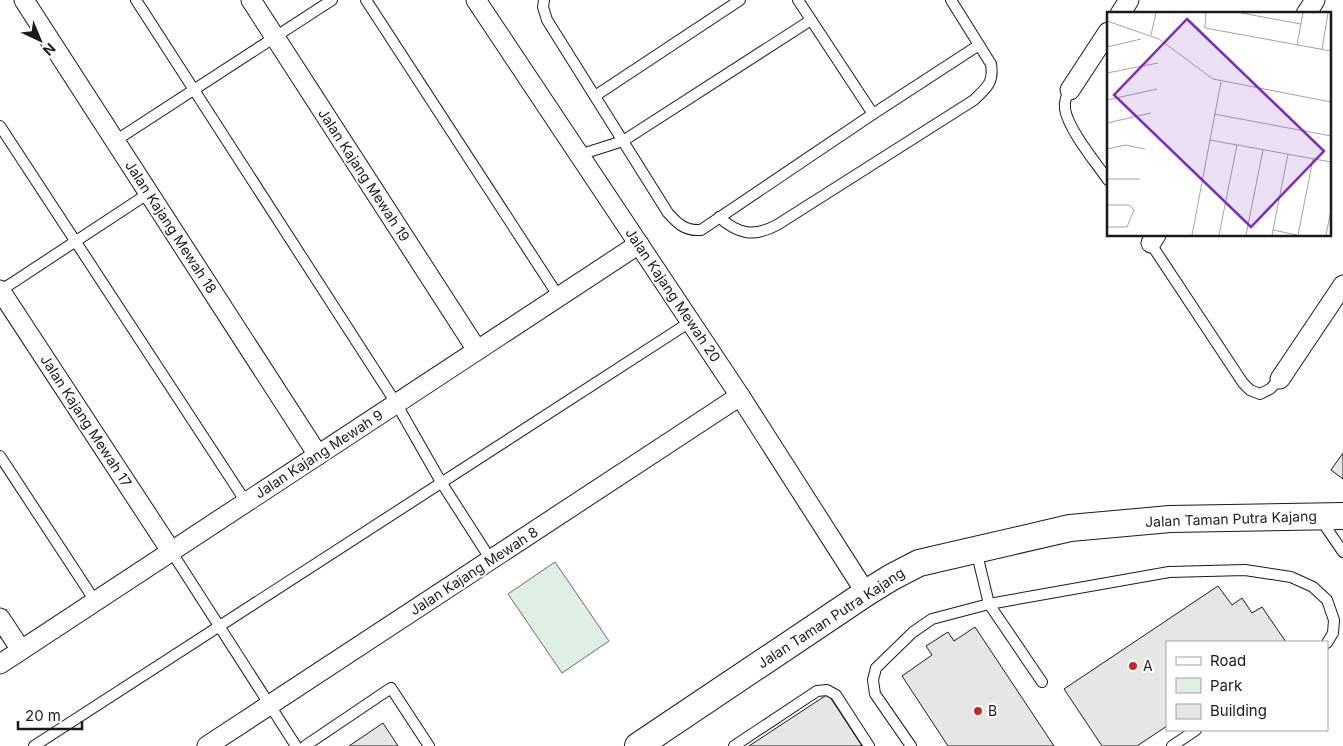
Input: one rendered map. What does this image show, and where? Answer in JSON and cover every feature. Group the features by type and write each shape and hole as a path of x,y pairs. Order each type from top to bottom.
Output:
{"street":[{"name":"Jalan Kajang Mewah 18","path":"24,0 318,455"},
{"name":"Jalan Kajang Mewah 19","path":"251,0 478,350"},
{"name":"Jalan Kajang Mewah 20","path":"476,0 740,396 866,592"},
{"path":"1121,12 1129,0"},
{"path":"1307,12 1315,0"},
{"path":"1070,90 1107,34"},
{"name":"Jalan Kajang Mewah 9","path":"0,664 639,244"},
{"path":"1280,379 1343,285"},
{"name":"Jalan Kajang Mewah 17","path":"0,290 172,551"},
{"name":"Jalan Kajang Mewah 8","path":"207,746 740,396"},
{"name":"Jalan Taman Putra Kajang","path":"638,746 866,592 919,563 975,549 1079,528 1170,519 1331,516"},
{"path":"0,618 21,650"}],"lane":[{"path":"136,0 396,403 441,482 491,560"},
{"path":"115,141 332,0"},
{"path":"366,0 559,297"},
{"path":"544,0 543,7 547,20 622,141 668,213 677,224 690,231 701,230 872,114 979,45"},
{"path":"595,96 740,0"},
{"path":"798,0 872,114"},
{"path":"720,217 738,231 764,232 974,100 987,87 993,76 991,64 951,0"},
{"path":"579,155 622,141 811,20"},
{"path":"1070,90 1065,98 1067,117 1072,128 1107,179"},
{"path":"0,126 246,502"},
{"path":"0,290 149,193"},
{"path":"1151,238 1246,386 1260,394 1270,389 1280,379"},
{"path":"34,746 690,322"},
{"path":"0,456 95,601"},
{"path":"1331,516 1343,552"},
{"path":"975,549 989,604 1042,682"},
{"path":"172,551 296,746"},
{"path":"911,746 876,694 873,680 876,668 913,632 932,619 989,604 1170,572 1244,570 1291,577 1314,587 1327,600 1334,620 1333,633 1328,642"},
{"path":"305,746 392,688 429,746"},
{"path":"734,746 817,691 826,690 836,695 869,746"},
{"path":"1172,746 1194,731"}],"green space":[{"path":"555,562 609,641 562,673 508,594"}],"building":[{"path":"1343,453 1343,479 1331,470"},
{"name":"A","path":"1218,586 1232,605 1242,598 1252,613 1262,607 1285,641 1166,641 1166,727 1137,746 1102,746 1064,689"},
{"name":"B","path":"975,627 1054,746 948,746 902,676 932,655 926,646 948,632 954,641"},
{"path":"828,694 862,746 749,746"},
{"path":"383,723 398,746 349,746"}],"place":[{"name":"A","path":"1133,666"},
{"name":"B","path":"978,711"}]}
